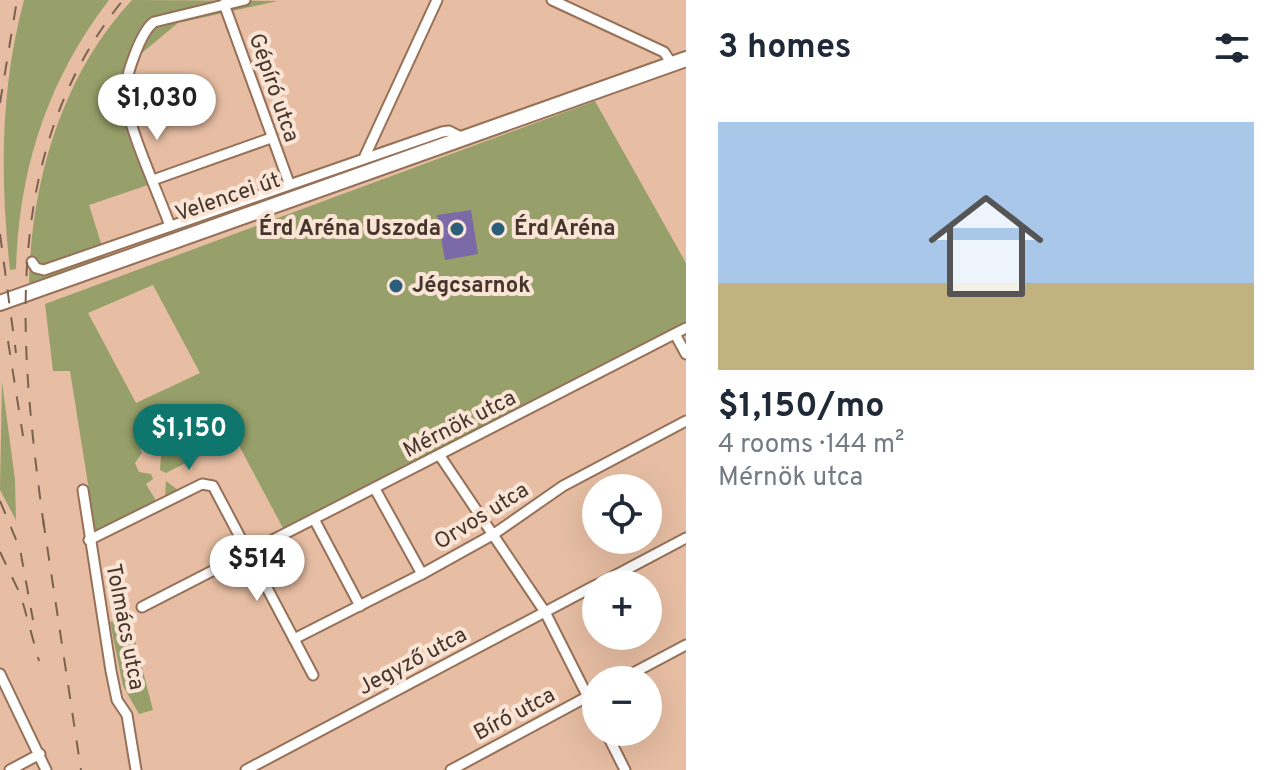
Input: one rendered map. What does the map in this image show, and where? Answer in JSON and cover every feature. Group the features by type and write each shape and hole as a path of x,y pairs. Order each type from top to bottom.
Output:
{"main road":[{"name":"Velencei út","path":"4,302 679,61"}],"street":[{"path":"170,226 125,94 146,29 159,20 245,0"},
{"path":"365,156 437,0"},
{"path":"552,0 679,61"},
{"name":"Gépíró utca","path":"224,4 289,183"},
{"name":"Velencei út","path":"32,262 36,268 44,270 365,156 442,132 449,131 463,138"},
{"path":"153,180 271,138"},
{"name":"Mérnök utca","path":"142,607 686,328"},
{"path":"675,334 686,354"},
{"name":"Orvos utca","path":"294,639 494,534 563,486 686,421"},
{"path":"440,456 545,612 582,677"},
{"path":"89,540 208,484 218,490 313,675"},
{"path":"375,489 422,574"},
{"name":"Tolmács utca","path":"83,490 111,671 117,700 127,715 136,770"},
{"path":"314,519 360,606"},
{"name":"Jegyző utca","path":"625,570 686,538"},
{"name":"Jegyző utca","path":"246,770 582,593"},
{"path":"646,666 686,645"},
{"path":"0,674 46,770"},
{"name":"Bíró utca","path":"451,770 582,700"},
{"path":"613,746 625,770"},
{"path":"10,770 40,754"}],"green space":[{"path":"24,0 109,0 69,62 40,127 23,196 16,269 10,270 4,134 10,67"},
{"path":"132,0 278,1 178,23 125,67 117,94 148,185 89,205 106,259 29,284 36,208 55,133 86,62"},
{"path":"595,101 686,263 686,324 284,530 235,438 221,445 204,411 192,418 209,451 166,473 160,470 162,443 155,429 145,433 143,429 133,434 142,453 135,463 139,472 151,474 153,479 146,484 158,504 165,500 166,481 182,493 96,534 70,371 53,371 45,304","holes":["153,285 200,373 136,403 88,313"]},
{"path":"2,382 15,480 16,520 0,490"},
{"path":"129,618 153,710 139,714 123,686 110,622"}],"shaded area":[{"path":"471,210 478,254 445,260 437,215"}],"railway":[{"path":"0,103 17,0"},
{"path":"44,527 28,389 26,320 28,252 37,185 55,121 83,59 123,0"},
{"path":"0,234 16,353"},
{"path":"8,341 23,436"},
{"path":"0,501 20,549 33,620"},
{"path":"43,519 81,770"},
{"path":"0,552 21,596 39,661"}],"place":[{"name":"Érd Aréna Uszoda","path":"457,229"},
{"name":"Érd Aréna","path":"498,229"},
{"name":"Jégcsarnok","path":"396,286"}]}
